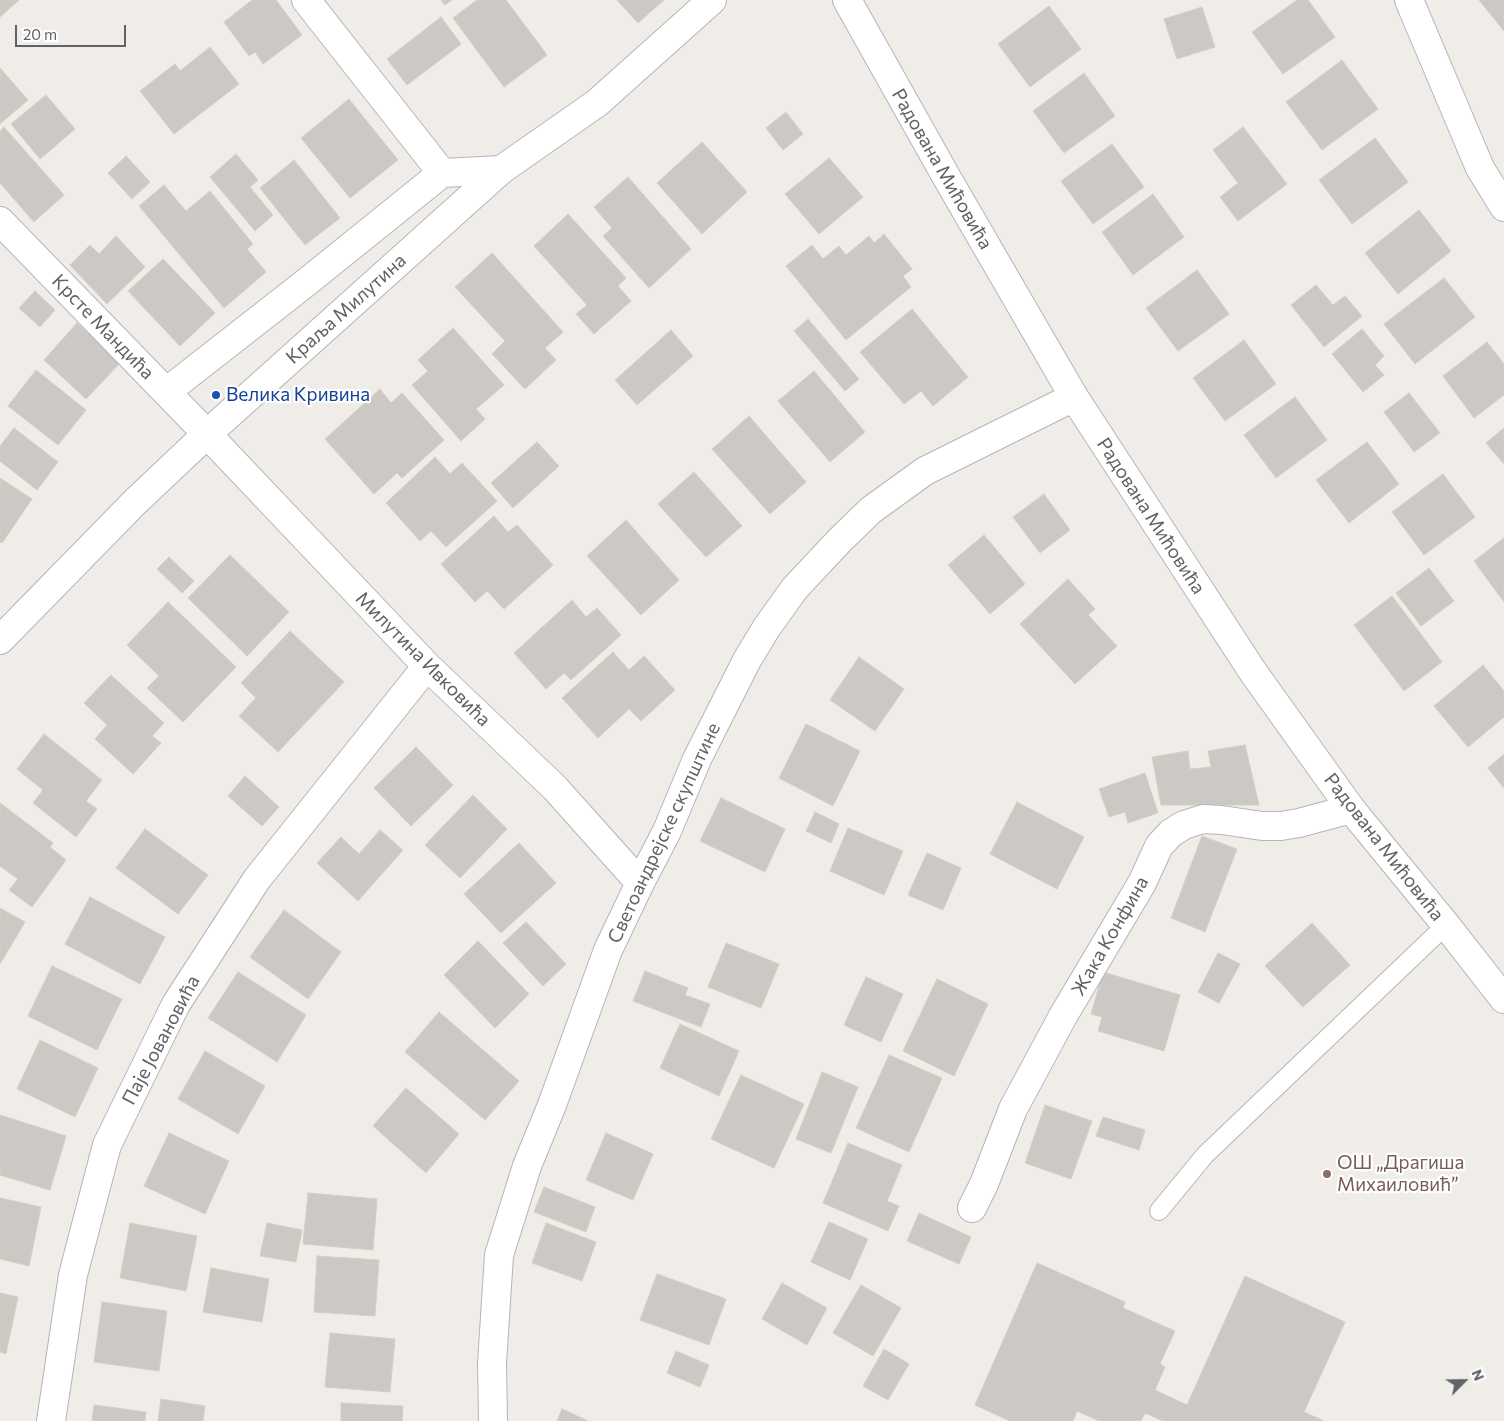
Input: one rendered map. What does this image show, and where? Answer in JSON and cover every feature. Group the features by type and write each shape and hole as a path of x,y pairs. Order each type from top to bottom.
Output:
{"street":[{"path":"306,0 442,173"},
{"name":"Краља Милутина","path":"0,640 135,502 207,434 501,170 597,103 712,0"},
{"name":"Радована Мићовића","path":"847,0 947,178 1074,397 1253,672 1351,809 1504,999"},
{"path":"1409,0 1480,168 1504,207"},
{"path":"166,392 442,173 501,170"},
{"name":"Крсте Мандића","path":"0,221 207,434"},
{"name":"Светоандрејске скупштине","path":"493,1421 492,1363 499,1255 527,1166 552,1105 608,950 667,831 697,759 747,660 767,627 795,588 871,510 925,471 1074,397"},
{"name":"Милутина Ивковића","path":"207,434 427,666 555,788 640,883"},
{"name":"Паје Јовановића","path":"51,1421 73,1275 107,1146 172,1013 257,879 427,666"},
{"name":"Жака Конфина","path":"972,1208 984,1184 1018,1100 1063,1016 1142,883 1159,846 1171,833 1184,825 1203,819 1262,826 1281,826 1299,824 1351,809"}],"lane":[{"path":"1159,1211 1205,1155 1446,925"}],"building":[{"path":"0,0 19,0 0,17"},
{"path":"252,0 276,0 302,35 263,64 255,52 249,56 224,22"},
{"path":"441,0 452,0 445,5"},
{"path":"477,0 506,0 547,55 504,87 453,18"},
{"path":"617,0 664,0 638,23"},
{"path":"1297,0 1308,0 1335,37 1283,74 1252,32"},
{"path":"1479,0 1504,0 1504,31"},
{"path":"1049,6 1081,49 1030,87 998,44"},
{"path":"1202,7 1215,47 1177,59 1164,19"},
{"path":"441,17 461,44 407,85 387,59"},
{"path":"210,47 239,84 174,134 140,91 175,64 180,71"},
{"path":"1342,60 1378,109 1322,150 1286,102"},
{"path":"0,68 28,100 0,124"},
{"path":"1084,73 1115,116 1064,153 1033,111"},
{"path":"46,95 75,129 40,159 11,124"},
{"path":"349,99 398,160 350,198 301,138"},
{"path":"786,112 803,134 783,150 766,128"},
{"path":"4,127 64,195 34,222 0,183 0,131"},
{"path":"1243,127 1287,184 1238,221 1220,197 1238,183 1213,150"},
{"path":"1375,138 1408,182 1352,224 1319,180"},
{"path":"702,142 747,192 702,234 657,183"},
{"path":"1112,144 1144,187 1093,224 1061,181"},
{"path":"236,154 258,180 250,187 273,215 255,231 210,177"},
{"path":"126,156 150,182 132,199 108,173"},
{"path":"829,158 863,197 819,234 785,194"},
{"path":"294,160 340,218 305,245 260,188"},
{"path":"628,177 691,249 649,288 603,236 612,228 594,207"},
{"path":"164,185 186,211 210,191 253,244 247,249 266,272 224,308 139,206"},
{"path":"1153,194 1184,237 1133,275 1102,232"},
{"path":"1419,210 1451,251 1398,294 1365,253"},
{"path":"568,214 626,278 618,286 631,301 594,334 576,314 587,305 534,246"},
{"path":"884,234 912,269 903,276 911,287 846,340 786,266 812,245 823,259 839,246 846,255 869,236 874,243"},
{"path":"116,236 145,267 107,304 70,265 90,245 99,254"},
{"path":"492,253 563,332 545,348 556,360 525,389 492,354 505,341 455,287"},
{"path":"163,259 215,313 180,346 128,291"},
{"path":"1197,270 1229,314 1178,351 1146,308"},
{"path":"1444,278 1475,317 1415,364 1384,324"},
{"path":"1316,285 1333,305 1345,296 1362,316 1324,347 1291,305"},
{"path":"35,291 55,310 40,327 19,308"},
{"path":"912,309 968,377 933,406 921,391 904,404 860,352"},
{"path":"808,319 859,379 845,391 794,331"},
{"path":"77,323 120,363 86,399 44,360"},
{"path":"453,328 504,385 476,409 485,419 461,441 412,385 428,371 418,360"},
{"path":"1362,329 1384,356 1375,365 1384,375 1363,392 1332,354"},
{"path":"671,330 693,356 637,405 615,380"},
{"path":"1244,340 1276,384 1225,421 1193,378"},
{"path":"1487,342 1504,364 1504,395 1474,418 1443,376"},
{"path":"36,370 86,410 58,445 8,406"},
{"path":"814,371 865,432 830,462 778,401"},
{"path":"380,389 391,403 402,393 444,440 402,478 397,473 374,494 325,439"},
{"path":"1409,393 1440,433 1414,452 1384,412"},
{"path":"1295,397 1327,440 1276,478 1244,435"},
{"path":"749,416 806,482 770,514 712,449"},
{"path":"14,428 58,462 37,490 0,461 0,446"},
{"path":"1504,428 1504,464 1486,443"},
{"path":"537,442 559,466 513,508 491,483"},
{"path":"1367,442 1399,484 1349,523 1316,480"},
{"path":"435,457 450,474 462,463 497,501 446,547 431,531 420,541 386,503"},
{"path":"694,472 742,526 706,557 658,504"},
{"path":"1443,474 1475,517 1424,555 1392,512"},
{"path":"0,478 32,499 2,543 0,542"},
{"path":"1044,494 1070,530 1040,553 1013,517"},
{"path":"494,516 508,532 517,525 553,565 504,609 487,591 475,602 441,564"},
{"path":"626,520 679,580 641,615 587,556"},
{"path":"984,535 1025,584 990,614 948,565"},
{"path":"1504,538 1504,602 1474,561"},
{"path":"230,555 289,612 247,656 188,598"},
{"path":"169,557 194,581 182,593 157,569"},
{"path":"1429,568 1454,601 1421,626 1396,593"},
{"path":"1068,579 1095,609 1088,615 1117,646 1075,684 1020,624"},
{"path":"1392,596 1442,662 1404,691 1354,625"},
{"path":"572,600 586,617 597,608 621,635 571,680 564,673 546,689 514,653"},
{"path":"168,602 236,667 183,722 147,688 159,676 127,645"},
{"path":"290,631 344,682 278,752 239,716 256,698 241,683"},
{"path":"613,652 629,670 644,656 675,690 641,721 629,709 598,738 562,698"},
{"path":"859,657 904,689 875,731 830,700"},
{"path":"1483,665 1504,691 1504,717 1468,747 1434,706"},
{"path":"111,675 164,723 152,736 161,743 133,774 95,739 107,725 84,703"},
{"path":"806,724 860,751 833,806 779,778"},
{"path":"44,734 102,780 86,801 97,809 76,837 33,803 43,790 17,769"},
{"path":"1245,745 1259,805 1161,805 1152,757 1188,751 1190,769 1211,767 1208,751"},
{"path":"416,747 453,785 411,826 374,788"},
{"path":"1504,754 1504,788 1488,768"},
{"path":"1145,773 1158,813 1128,823 1125,812 1109,817 1099,789"},
{"path":"245,776 279,807 262,826 228,796"},
{"path":"473,795 507,829 460,878 425,845"},
{"path":"721,798 785,829 765,872 700,841"},
{"path":"1017,802 1084,837 1057,889 990,854"},
{"path":"0,803 53,843 50,847 66,860 32,907 9,890 18,879 0,866"},
{"path":"815,812 839,824 831,843 806,831"},
{"path":"848,828 903,851 884,895 830,871"},
{"path":"145,829 208,875 178,914 116,868"},
{"path":"380,830 403,850 358,901 317,863 341,837 359,854"},
{"path":"1202,836 1237,849 1205,932 1171,918"},
{"path":"519,843 556,883 501,933 464,894"},
{"path":"927,853 961,868 943,910 908,895"},
{"path":"90,897 165,937 140,984 65,944"},
{"path":"0,908 25,922 0,964"},
{"path":"284,910 341,952 308,999 250,957"},
{"path":"526,922 566,964 543,986 503,943"},
{"path":"1312,923 1350,965 1303,1007 1265,966"},
{"path":"478,941 529,994 495,1028 444,975"},
{"path":"726,943 779,964 761,1008 708,987"},
{"path":"1218,953 1240,964 1219,1003 1198,992"},
{"path":"52,966 122,999 97,1050 28,1016"},
{"path":"645,971 688,988 685,995 710,1004 701,1027 633,1001"},
{"path":"238,972 306,1015 277,1062 208,1018"},
{"path":"1103,972 1180,995 1164,1051 1098,1031 1102,1017 1091,1014"},
{"path":"866,977 903,994 881,1042 844,1025"},
{"path":"937,979 988,1004 954,1076 903,1051"},
{"path":"439,1012 519,1081 485,1120 405,1052"},
{"path":"680,1024 739,1051 719,1096 660,1068"},
{"path":"40,1040 98,1068 75,1117 17,1089"},
{"path":"205,1051 265,1086 238,1134 178,1099"},
{"path":"889,1055 942,1078 909,1152 856,1128"},
{"path":"822,1072 858,1087 831,1153 796,1139"},
{"path":"741,1075 804,1104 774,1168 711,1139"},
{"path":"406,1088 459,1134 426,1173 373,1126"},
{"path":"1045,1105 1092,1121 1071,1179 1025,1163"},
{"path":"0,1115 66,1136 50,1190 0,1175"},
{"path":"1103,1117 1145,1130 1139,1150 1096,1136"},
{"path":"169,1133 229,1161 205,1214 144,1186"},
{"path":"606,1133 653,1154 633,1200 586,1180"},
{"path":"848,1143 902,1165 887,1201 899,1206 888,1231 823,1203"},
{"path":"544,1187 595,1207 586,1232 534,1212"},
{"path":"308,1193 377,1199 373,1250 303,1244"},
{"path":"0,1198 41,1207 29,1266 0,1259"},
{"path":"919,1213 971,1237 959,1264 907,1241"},
{"path":"829,1222 868,1239 850,1280 811,1262"},
{"path":"130,1223 197,1236 186,1291 120,1278"},
{"path":"267,1223 302,1230 296,1262 260,1256"},
{"path":"546,1223 596,1242 582,1281 532,1263"},
{"path":"317,1256 379,1260 375,1316 314,1312"},
{"path":"1037,1263 1125,1302 1123,1308 1175,1331 1160,1364 1165,1367 1155,1390 1187,1405 1245,1276 1345,1322 1304,1412 1324,1421 1163,1421 1145,1413 1141,1421 1099,1421 1077,1411 1073,1421 1010,1421 975,1405"},
{"path":"211,1268 269,1279 262,1322 203,1312"},
{"path":"657,1274 726,1299 709,1345 640,1320"},
{"path":"782,1283 827,1308 807,1345 762,1319"},
{"path":"861,1285 901,1308 873,1356 833,1333"},
{"path":"0,1293 18,1297 6,1354 0,1352"},
{"path":"102,1302 167,1311 159,1371 94,1362"},
{"path":"330,1333 395,1339 390,1392 325,1387"},
{"path":"884,1349 909,1364 888,1400 863,1386"},
{"path":"676,1351 709,1365 700,1387 667,1373"},
{"path":"161,1399 205,1406 203,1421 158,1421"},
{"path":"341,1403 403,1406 402,1421 341,1421"},
{"path":"94,1405 146,1412 145,1421 92,1421"},
{"path":"562,1409 588,1421 557,1421"}],"place":[{"name":"Велика Кривина","path":"216,395"},
{"name":"ОШ „Драгиша Михаиловић”","path":"1327,1174"}]}
